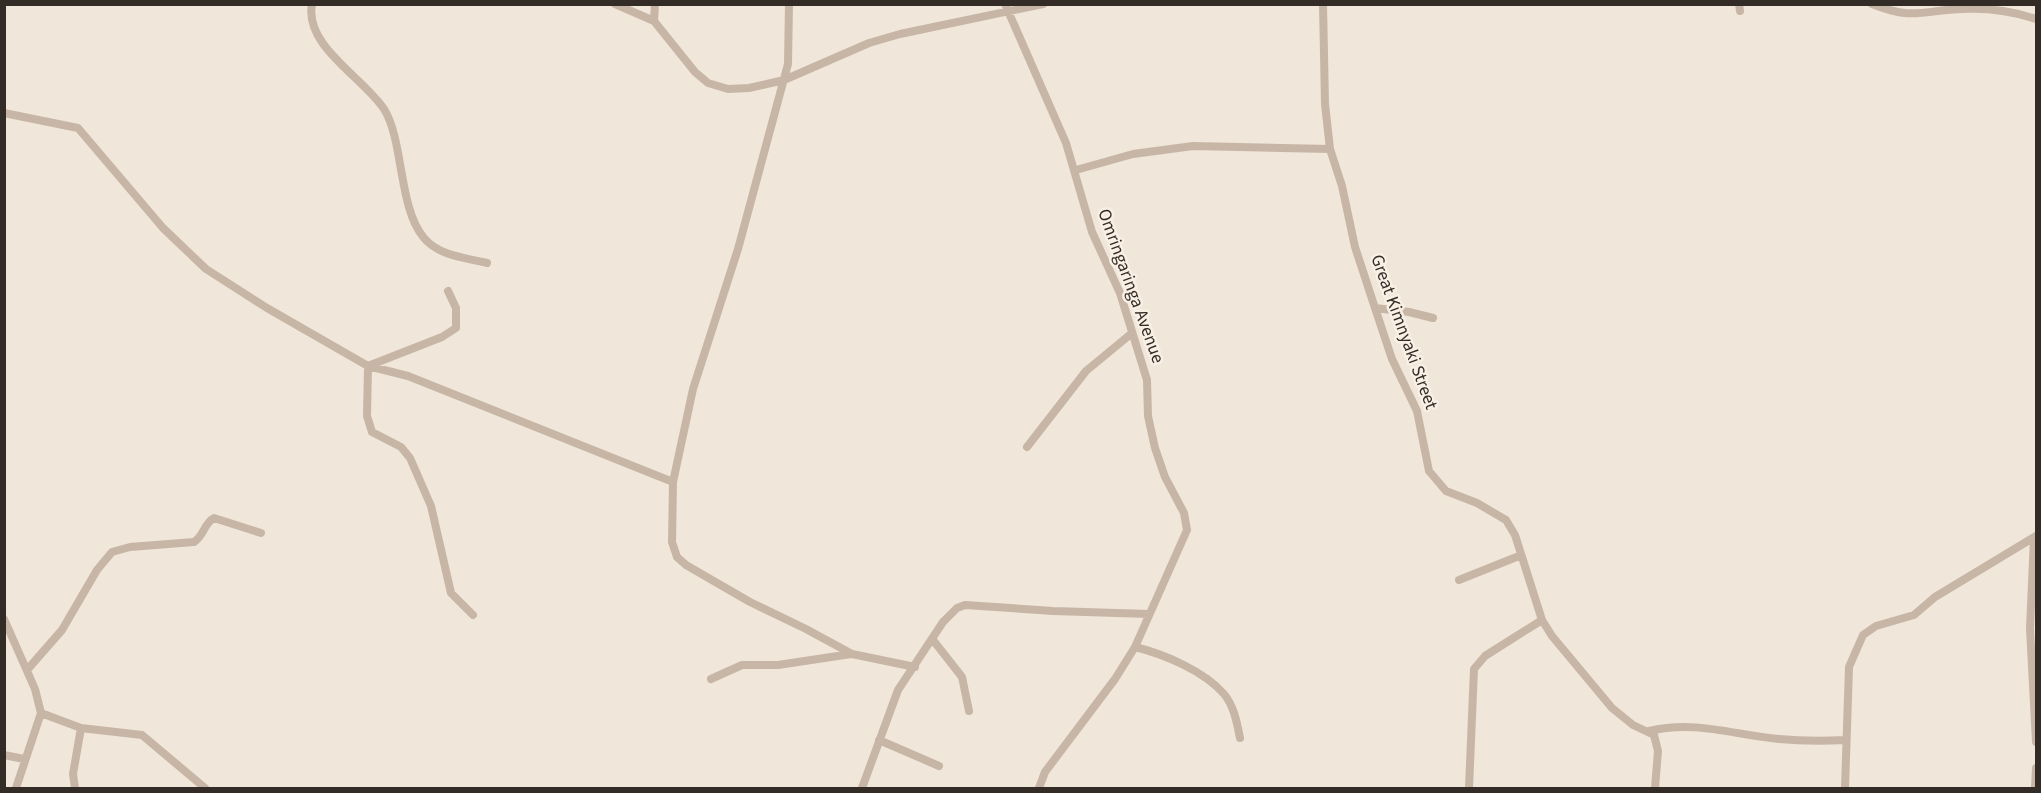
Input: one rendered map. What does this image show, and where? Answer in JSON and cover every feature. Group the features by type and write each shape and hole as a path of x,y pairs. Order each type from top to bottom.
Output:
{"street":[{"path":"312,4 310,15 315,35 379,102 391,123 402,178 423,237 431,245 445,252 487,263"},
{"path":"615,4 654,21 695,72 718,88 749,88 784,80 869,43 1007,9 1043,4"},
{"path":"654,21 655,4"},
{"path":"789,4 789,54 784,80 738,249 693,389 673,482 672,542 677,557 705,578 852,654 915,667"},
{"name":"Great Kimnyaki Street","path":"1323,4 1325,104 1330,149 1342,186 1355,247 1392,360 1417,411 1429,471 1446,491 1477,503 1506,520 1515,535 1519,556 1542,620 1612,708 1633,725 1649,731"},
{"path":"1872,4 1906,15 1983,9 2005,10 2037,19"},
{"name":"Omringaringa Avenue","path":"1007,9 1076,170 1092,231 1116,282 1147,380 1148,416 1155,448 1165,477 1186,521 1183,542 1135,647 1115,679 1045,771 1039,789"},
{"path":"4,113 78,128 163,228 206,268 267,308 368,366 408,376 673,482"},
{"path":"1076,170 1133,154 1193,146 1330,149"},
{"path":"368,366 454,330 458,317 448,291"},
{"path":"1375,308 1409,312 1433,318"},
{"path":"1027,447 1086,371 1132,333"},
{"path":"368,366 368,425 378,437 405,451 414,465 431,506 451,593 473,615"},
{"path":"27,670 62,630 97,570 112,552 194,542 200,538 214,518 261,533"},
{"path":"1845,789 1849,667 1863,635 1876,626 1914,615 1935,597 2035,537"},
{"path":"2035,537 2030,628 2037,742"},
{"path":"1459,580 1519,556"},
{"path":"862,789 898,690 951,614 965,605 1149,614"},
{"path":"4,619 27,670 41,713 16,789"},
{"path":"1468,789 1474,669 1485,656 1542,620"},
{"path":"933,640 962,677 969,711"},
{"path":"1135,647 1174,660 1217,687 1232,706 1240,738"},
{"path":"711,678 742,665 778,665 852,654"},
{"path":"41,713 81,728 142,735 205,789"},
{"path":"1655,789 1658,746 1649,731 1684,726 1717,728 1778,739 1845,740"},
{"path":"75,789 73,774 81,728"},
{"path":"879,740 939,766"},
{"path":"4,755 24,759"},
{"path":"2035,789 2037,768"}]}
